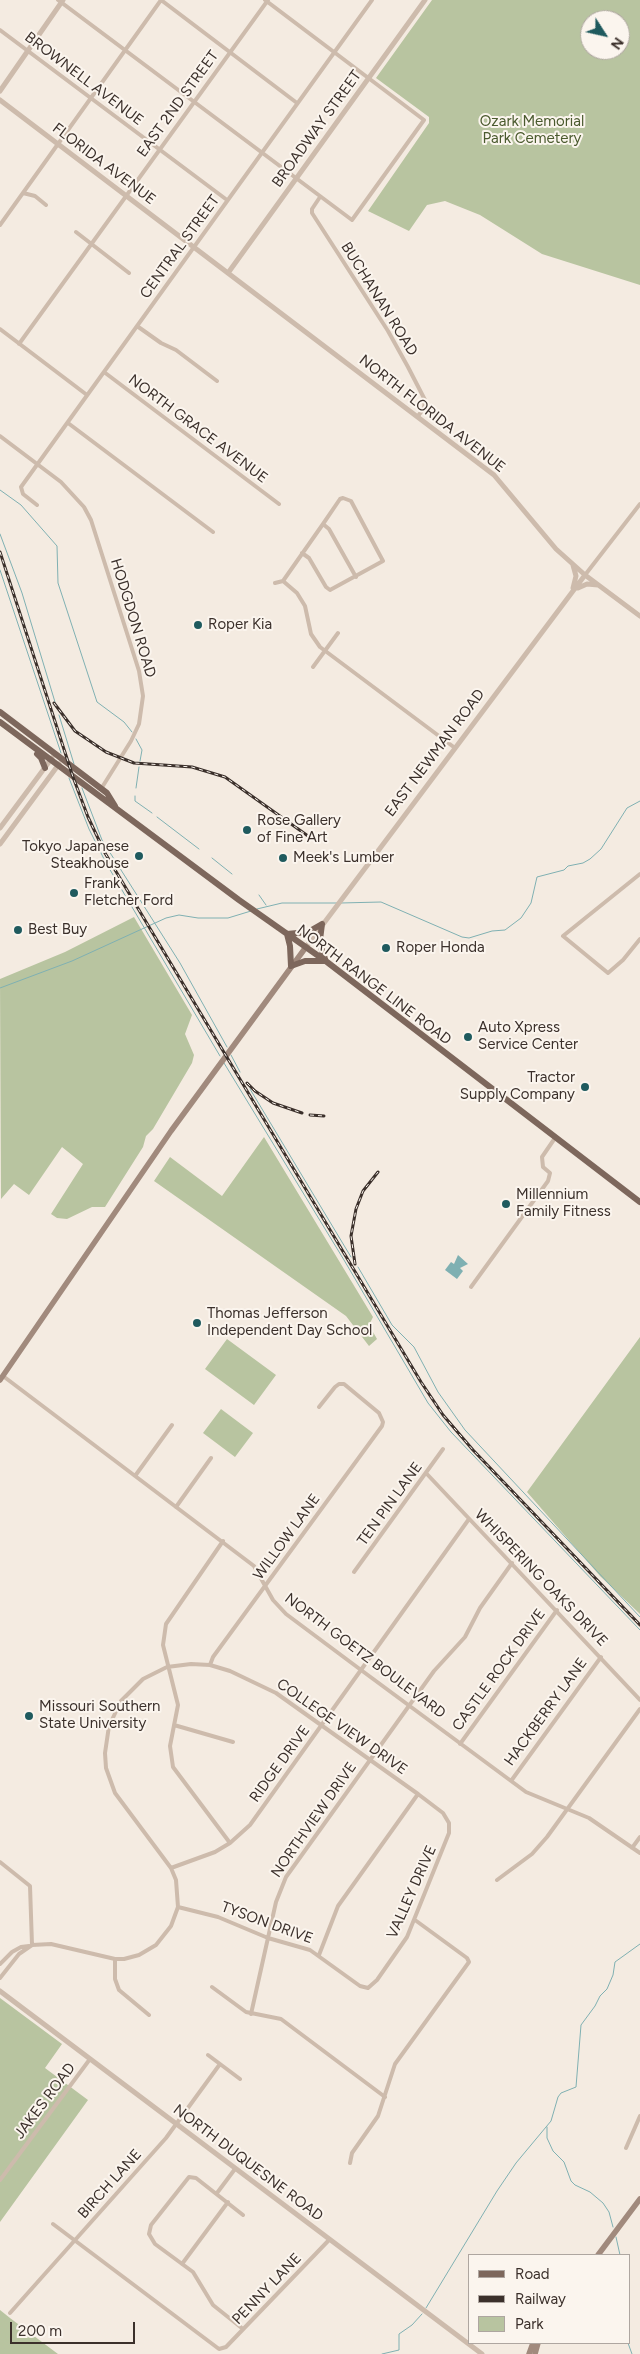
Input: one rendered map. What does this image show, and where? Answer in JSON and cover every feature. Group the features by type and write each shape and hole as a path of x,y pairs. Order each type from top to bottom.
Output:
{"main road":[{"name":"NORTH RANGE LINE ROAD","path":"0,712 101,789 116,807"},
{"name":"NORTH RANGE LINE ROAD","path":"0,722 327,962 640,1202"},
{"path":"0,726 42,758 45,768"},
{"path":"291,966 287,934 308,932 322,924"},
{"path":"322,924 320,940 327,962"},
{"path":"1,1379 166,1138 306,947"},
{"path":"291,966 312,960 327,962"},
{"path":"599,2254 640,2199"}],"street":[{"path":"0,225 161,0 297,103"},
{"path":"0,91 60,1 352,220 424,120 267,0"},
{"name":"EAST 2ND STREET","path":"19,344 267,0"},
{"name":"CENTRAL STREET","path":"37,505 23,494 21,490 38,464 371,0"},
{"name":"BROADWAY STREET","path":"228,273 425,0"},
{"name":"BROWNELL AVENUE","path":"0,30 227,200"},
{"name":"FLORIDA AVENUE","path":"0,100 194,247"},
{"path":"23,193 34,196 46,205"},
{"name":"BUCHANAN ROAD","path":"320,197 312,209 312,213 388,330 424,399"},
{"path":"76,232 129,273"},
{"name":"NORTH FLORIDA AVENUE","path":"194,247 494,475 556,549 585,575 640,616"},
{"path":"137,326 176,350 217,381"},
{"path":"0,329 87,395"},
{"name":"NORTH GRACE AVENUE","path":"104,372 279,504"},
{"path":"424,399 429,408"},
{"path":"418,416 424,406 424,399"},
{"path":"68,423 213,532"},
{"name":"HODGDON ROAD","path":"0,436 65,485 84,507 91,520 136,662 143,696 141,713 135,733 101,789"},
{"path":"274,583 283,581 302,553 340,499 347,498 351,501 383,561 333,590 328,589 309,558 302,553"},
{"path":"585,575 640,504"},
{"path":"323,524 330,529 356,577"},
{"path":"570,595 576,580 572,562"},
{"name":"EAST NEWMAN ROAD","path":"306,947 585,575"},
{"path":"283,581 302,599 311,634 325,650 455,748"},
{"path":"570,595 583,585 599,585"},
{"path":"313,667 338,633"},
{"path":"8,833 0,828 55,753"},
{"path":"0,844 63,759"},
{"path":"640,873 563,936 608,973 615,968 640,939"},
{"path":"471,1287 548,1180 550,1173 543,1167 542,1157 555,1138"},
{"name":"NORTH GOETZ BOULEVARD","path":"1,1379 135,1476 254,1566 273,1600 286,1614 460,1744 510,1781 537,1798 568,1809 598,1823 640,1853"},
{"name":"WILLOW LANE","path":"210,1665 265,1586 382,1426 383,1422 379,1413 344,1384 339,1384 335,1387 319,1407"},
{"path":"135,1476 172,1425"},
{"name":"TEN PIN LANE","path":"354,1572 443,1449"},
{"path":"176,1507 212,1458"},
{"name":"WHISPERING OAKS DRIVE","path":"426,1473 640,1700"},
{"name":"RIDGE DRIVE","path":"171,1868 215,1852 230,1843 250,1825 469,1519"},
{"path":"223,1542 166,1624 163,1645 166,1667 178,1705 170,1746 173,1767 230,1843"},
{"name":"NORTHVIEW DRIVE","path":"251,2014 276,1902 286,1877 434,1671 465,1636 480,1608 512,1564"},
{"name":"CASTLE ROCK DRIVE","path":"460,1744 557,1610"},
{"name":"HACKBERRY LANE","path":"510,1781 601,1657"},
{"name":"COLLEGE VIEW DRIVE","path":"0,1964 12,1952 21,1947 51,1944 114,1959 139,1955 156,1945 171,1926 178,1907 176,1880 171,1868 115,1794 108,1774 105,1753 109,1726 121,1701 143,1678 166,1667 190,1664 210,1665 230,1671 276,1693 418,1794 444,1815 450,1824"},
{"path":"497,1880 539,1847 640,1709"},
{"path":"174,1725 233,1742"},
{"path":"318,1955 338,1906 418,1794"},
{"name":"VALLEY DRIVE","path":"368,1988 377,1980 394,1956 415,1920 449,1832 450,1824"},
{"path":"632,1848 640,1837"},
{"path":"0,1862 30,1886 30,1946 19,1954 0,1978"},
{"name":"TYSON DRIVE","path":"178,1907 218,1917 268,1938 302,1946 318,1955 360,1986 368,1988"},
{"path":"350,2163 352,2152 375,2122 395,2064 469,1962 467,1958 415,1920"},
{"path":"114,1959 115,1979 119,1990 149,2016"},
{"path":"212,1987 236,2006 251,2014 282,2020 385,2097"},
{"name":"NORTH DUQUESNE ROAD","path":"0,1991 468,2344"},
{"path":"208,2055 240,2079"},
{"name":"JAKES ROAD","path":"0,2180 90,2059"},
{"name":"BIRCH LANE","path":"10,2313 177,2125 220,2064"},
{"path":"626,2148 640,2116"},
{"path":"217,2194 235,2169"},
{"path":"243,2215 196,2178 188,2178 150,2228 149,2236 153,2242 193,2272 213,2305 243,2329"},
{"path":"182,2264 228,2202"},
{"path":"53,2224 74,2241"},
{"name":"PENNY LANE","path":"74,2241 219,2349 226,2347 329,2240"},
{"name":"NORTH DUQUESNE ROAD","path":"469,2344 482,2354"}],"green space":[{"name":"Ozark Memorial Park Cemetery","path":"432,0 640,0 640,285 542,254 480,215 445,201 427,205 409,231 368,211 429,123 429,117 376,78"},
{"path":"134,917 192,1015 185,1034 194,1055 192,1063 153,1129 146,1136 143,1147 105,1207 92,1207 67,1219 57,1218 51,1214 83,1164 62,1147 29,1195 14,1184 1,1199 0,979 65,952"},
{"path":"264,1137 373,1317 369,1325 377,1339 369,1346 346,1316 154,1181 170,1157 222,1196"},
{"path":"640,1337 640,1614 600,1576 527,1492"},
{"path":"227,1339 276,1375 254,1405 205,1369"},
{"path":"221,1409 253,1433 235,1457 203,1433"},
{"path":"0,1998 62,2044 45,2068 88,2100 0,2222"},
{"path":"0,2310 10,2318 58,2354 0,2354"}],"water":[{"path":"458,1255 468,1264 460,1268 463,1271 457,1279 445,1270 451,1262 454,1264"}],"waterway":[{"path":"0,490 21,505 57,546 58,583 97,702 124,722 132,732"},
{"path":"0,534 22,593 55,702"},
{"path":"0,570 61,753"},
{"path":"59,715 74,764"},
{"path":"136,739 142,750 140,761"},
{"path":"136,788 139,767"},
{"path":"69,778 89,829 106,863 220,1056"},
{"path":"82,788 102,840 180,963 227,1047"},
{"path":"135,796 135,801 152,813"},
{"path":"341,903 381,902 462,937 469,938 492,931 505,930 521,918 531,903 537,877 564,870 568,866 583,863 590,859 601,849 627,808 640,801"},
{"path":"157,817 199,849"},
{"path":"212,858 232,874"},
{"path":"259,895 266,905"},
{"path":"257,909 282,903 337,903"},
{"path":"0,988 72,961 166,918 179,915 198,918 228,918 251,911"},
{"path":"231,1055 240,1072"},
{"path":"224,1063 344,1260 428,1403 451,1432 640,1630"},
{"path":"250,1089 351,1257"},
{"path":"358,1267 392,1325 414,1347 438,1392 465,1430 640,1617"},
{"path":"426,2308 497,2191 516,2163 551,2121 558,2097 561,2093 576,2087 581,2025 600,1996 607,1989 613,1975 615,1962 640,1944"},
{"path":"547,2127 547,2138 553,2151 564,2162 571,2181 590,2192 603,2203 609,2212 613,2227"},
{"path":"616,2237 620,2254"},
{"path":"382,2354 399,2350 399,2334 412,2325 422,2314"},
{"path":"628,2344 632,2354"}],"railway":[{"path":"0,552 73,777 88,817 105,853 161,947 421,1382 443,1415 473,1450 640,1625"},
{"path":"54,703 75,731 106,752 134,763 192,767 225,777 308,836"},
{"path":"247,1083 273,1103 302,1113"},
{"path":"310,1115 324,1116"},
{"path":"355,1264 351,1236 356,1209 363,1191 378,1172"}],"place":[{"name":"Roper Kia","path":"198,625"},
{"name":"Rose Gallery of Fine Art","path":"247,830"},
{"name":"Tokyo Japanese Steakhouse","path":"139,856"},
{"name":"Meek's Lumber","path":"283,858"},
{"name":"Frank Fletcher Ford","path":"74,893"},
{"name":"Best Buy","path":"18,930"},
{"name":"Roper Honda","path":"386,948"},
{"name":"Auto Xpress Service Center","path":"468,1037"},
{"name":"Tractor Supply Company","path":"585,1087"},
{"name":"Millennium Family Fitness","path":"506,1204"},
{"name":"Thomas Jefferson Independent Day School","path":"197,1323"},
{"name":"Missouri Southern State University","path":"29,1716"}]}
